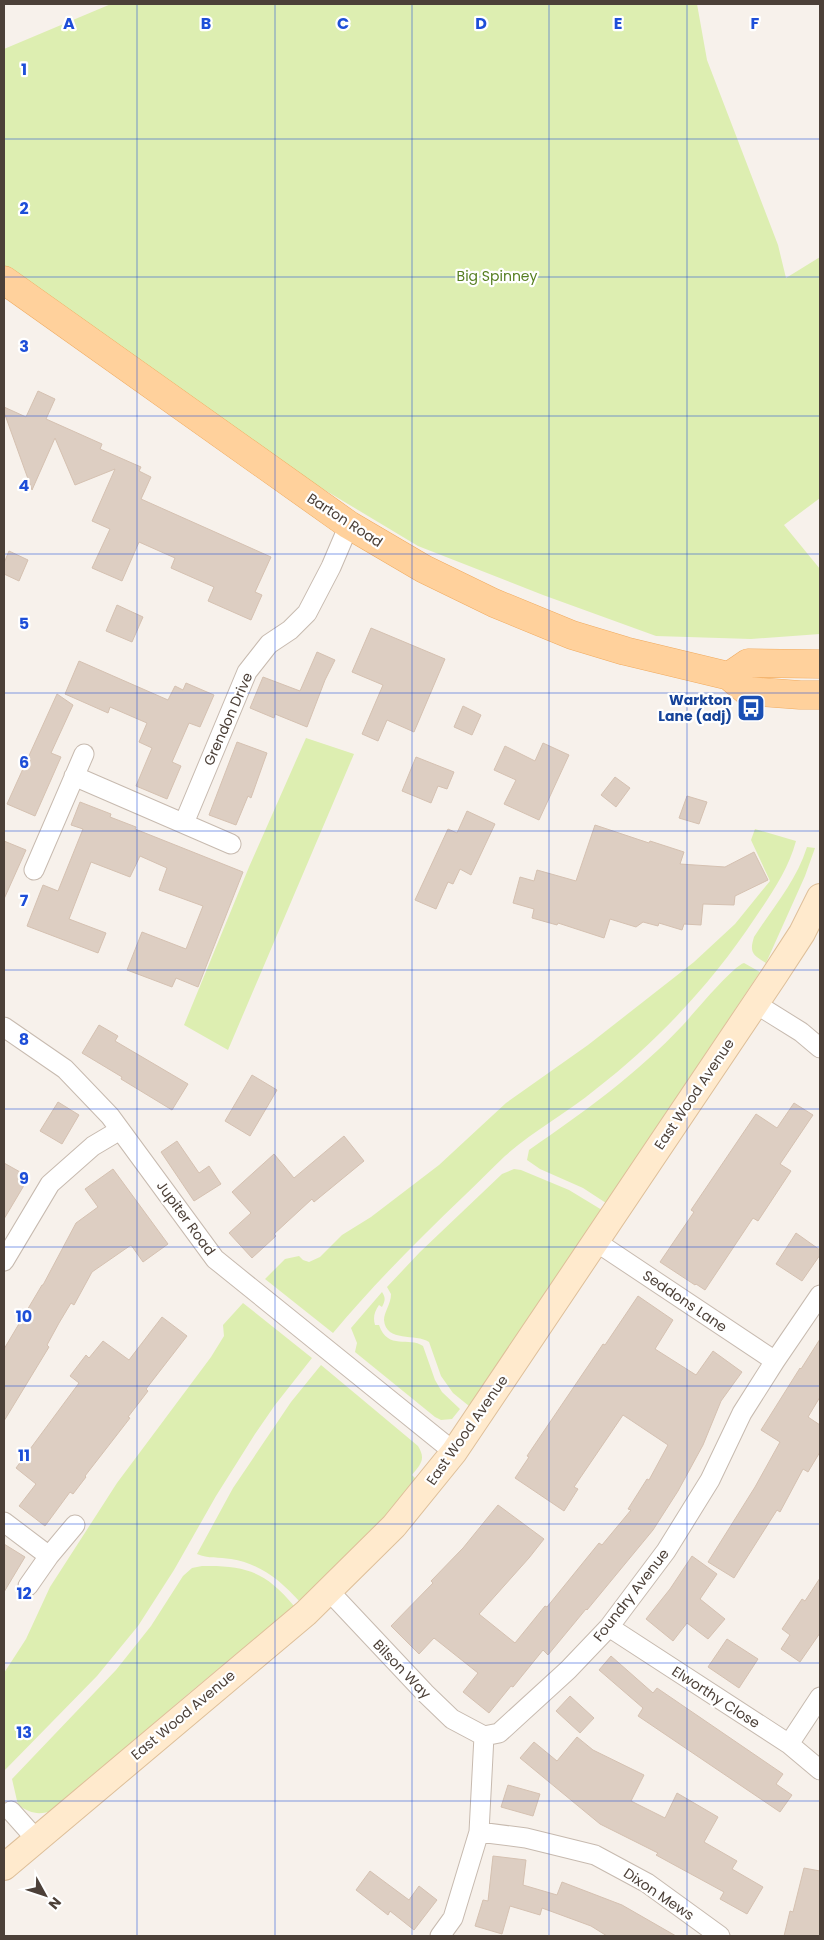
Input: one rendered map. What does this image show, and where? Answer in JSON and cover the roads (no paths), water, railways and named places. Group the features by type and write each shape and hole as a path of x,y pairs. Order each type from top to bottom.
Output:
{"main road":[{"name":"Barton Road","path":"4,280 350,525 424,569 494,603 572,635 625,651 729,676 747,691 800,696 820,695"},
{"path":"729,676 748,663 820,664"}],"street":[{"name":"Grendon Drive","path":"184,823 247,672 270,644 290,630 307,613 350,525"},
{"path":"34,870 84,754"},
{"path":"74,776 232,844"},
{"name":"East Wood Avenue","path":"4,1867 306,1613 394,1526 454,1452 595,1240 756,1004 802,933 820,897"},
{"path":"756,1004 801,1032 820,1048"},
{"name":"Jupiter Road","path":"4,1027 65,1069 110,1116 215,1259 454,1452"},
{"path":"4,1261 50,1184 93,1146 120,1130"},
{"name":"Seddons Lane","path":"595,1240 775,1362"},
{"name":"Foundry Avenue","path":"484,1736 499,1733 568,1670 609,1627 666,1551 710,1480 742,1413 820,1295"},
{"path":"4,1522 49,1556"},
{"path":"28,1586 49,1556 75,1525"},
{"name":"Bilson Way","path":"329,1591 424,1693 452,1719 484,1736"},
{"name":"Elworthy Close","path":"609,1627 789,1744 820,1770"},
{"path":"789,1744 820,1697"},
{"path":"440,1936 453,1918 479,1832 484,1736"},
{"path":"11,1811 36,1839"},
{"name":"Dixon Mews","path":"479,1832 526,1838 595,1855 647,1882 720,1936"}],"place":[{"name":"Warkton Lane (adj)","path":"751,708"}],"park label":[{"name":"Big Spinney","path":"497,276"}]}
